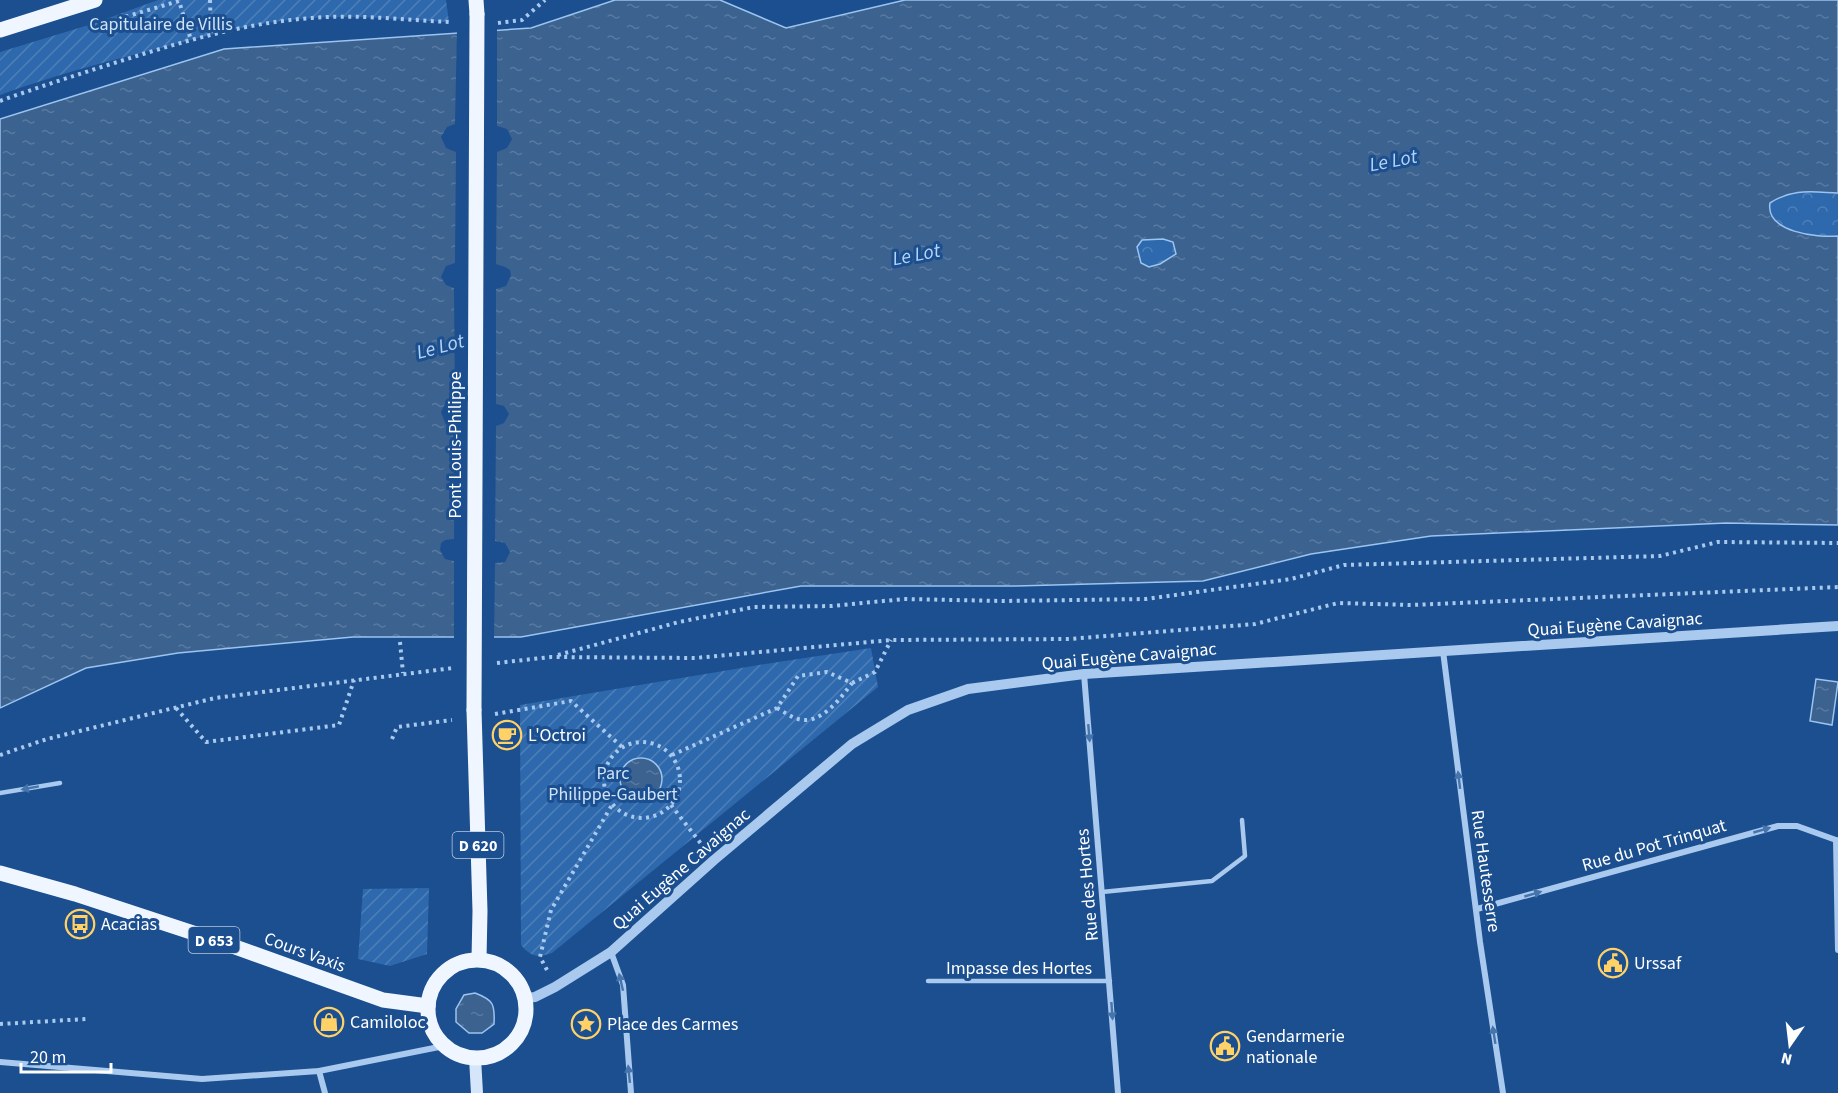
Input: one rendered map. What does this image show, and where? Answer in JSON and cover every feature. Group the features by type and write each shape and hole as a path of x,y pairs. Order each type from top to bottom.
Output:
{"main road":[{"path":"0,30 93,1"},
{"name":"Pont Louis-Philippe","path":"476,7 474,710 480,911 479,959"},
{"name":"Cours Vaxis","path":"0,873 75,894 224,943 383,1000 428,1006"},
{"path":"479,959 507,969 517,980 526,998 524,1025 516,1039 505,1049 490,1056 474,1058 464,1056 444,1046 429,1021 430,992 438,978 449,968 464,961 479,959"},
{"path":"474,1058 477,1093"}],"street":[{"name":"Quai Eugène Cavaignac","path":"526,998 535,997 555,987 611,952 714,860 852,744 908,710 968,689 1084,674 1838,626"},
{"name":"Rue Hautesserre","path":"1443,651 1503,1093"},
{"name":"Rue des Hortes","path":"1084,674 1118,1093"},
{"name":"Rue du Pot Trinquat","path":"1477,909 1778,826 1797,826 1837,839"},
{"path":"1837,839 1838,950"},
{"path":"611,952 623,984 631,1093"},
{"path":"0,1062 202,1079 319,1071 444,1046"},
{"path":"319,1071 325,1093"}],"lane":[{"path":"0,793 60,783"},
{"path":"1102,892 1212,881 1245,856 1242,820"},
{"name":"Impasse des Hortes","path":"928,981 1110,981"}],"path":[{"path":"210,0 211,33"},
{"path":"497,23 522,20 545,0"},
{"path":"93,1 98,25 179,1 191,40"},
{"path":"0,101 60,79 211,33 313,18 350,17 449,22"},
{"path":"551,657 679,622 754,607 832,606 904,599 1002,601 1146,599 1292,579 1344,565 1660,556 1718,542 1838,543"},
{"path":"496,663 551,657 695,658 891,640 1070,639 1255,624 1338,603 1411,605 1838,587"},
{"path":"777,708 800,720 816,718 839,701 852,683 875,672 891,640"},
{"path":"400,642 403,673"},
{"path":"0,755 47,739 215,698 462,667"},
{"path":"672,755 777,708 798,676 826,672 852,683"},
{"path":"176,708 206,742 339,725 354,680"},
{"path":"493,715 571,701 622,747"},
{"path":"392,739 397,727 456,720"},
{"path":"643,741 653,743 672,755 678,764 680,786 671,806 661,814 642,818 622,813 612,805 603,780 612,756 622,747 643,741"},
{"path":"555,987 540,957 551,910 612,805"},
{"path":"671,806 714,860"},
{"path":"0,1024 86,1019"}],"green space":[{"name":"Capitulaire de Villis","path":"158,0 446,0 449,22 347,17 313,18 253,25 117,59 0,95 0,52 92,24"},
{"path":"1806,191 1838,193 1838,236 1806,234 1784,227 1776,221 1771,213 1770,203 1783,195"},
{"path":"1163,239 1173,242 1176,254 1160,264 1149,267 1141,263 1137,247 1142,240"},
{"name":"Parc Philippe-Gaubert","path":"871,648 878,687 552,953 543,956 535,955 521,945 520,705"},
{"path":"429,888 427,954 390,966 358,959 363,889"}],"water":[{"name":"Le Lot","path":"615,0 720,0 786,28 905,0 1838,0 1838,193 1795,193 1770,203 1771,213 1784,227 1818,236 1838,236 1838,525 1726,523 1431,536 1311,554 1203,581 1016,586 801,586 521,637 353,637 178,653 86,668 0,708 0,119 224,49 531,28","holes":["1163,239 1173,242 1176,254 1160,264 1149,267 1141,263 1137,247 1142,240"]},
{"path":"1816,679 1838,682 1832,725 1810,721"},
{"path":"641,758 649,759 656,764 661,771 661,787 656,794 649,799 641,800 633,799 626,794 621,787 620,779 621,771 626,764 633,759"},
{"path":"475,993 490,1001 494,1012 494,1024 482,1033 469,1033 456,1022 456,1009 464,995"}],"pier":[{"path":"497,27 497,126 507,129 512,139 507,148 497,152 496,264 510,270 511,275 506,286 496,289 496,404 504,406 509,414 504,423 496,426 495,541 505,543 510,552 505,562 495,563 494,640 454,640 454,561 445,559 440,550 441,543 454,539 455,424 445,422 441,412 446,402 455,400 454,288 446,285 441,277 446,266 455,263 456,152 446,148 441,137 447,127 455,124 457,30"}],"place":[{"name":"L'Octroi","path":"507,735"},
{"name":"Acacias","path":"80,924"},
{"name":"Urssaf","path":"1613,963"},
{"name":"Camiloloc","path":"329,1022"},
{"name":"Place des Carmes","path":"586,1024"},
{"name":"Gendarmerie nationale","path":"1225,1046"}]}
